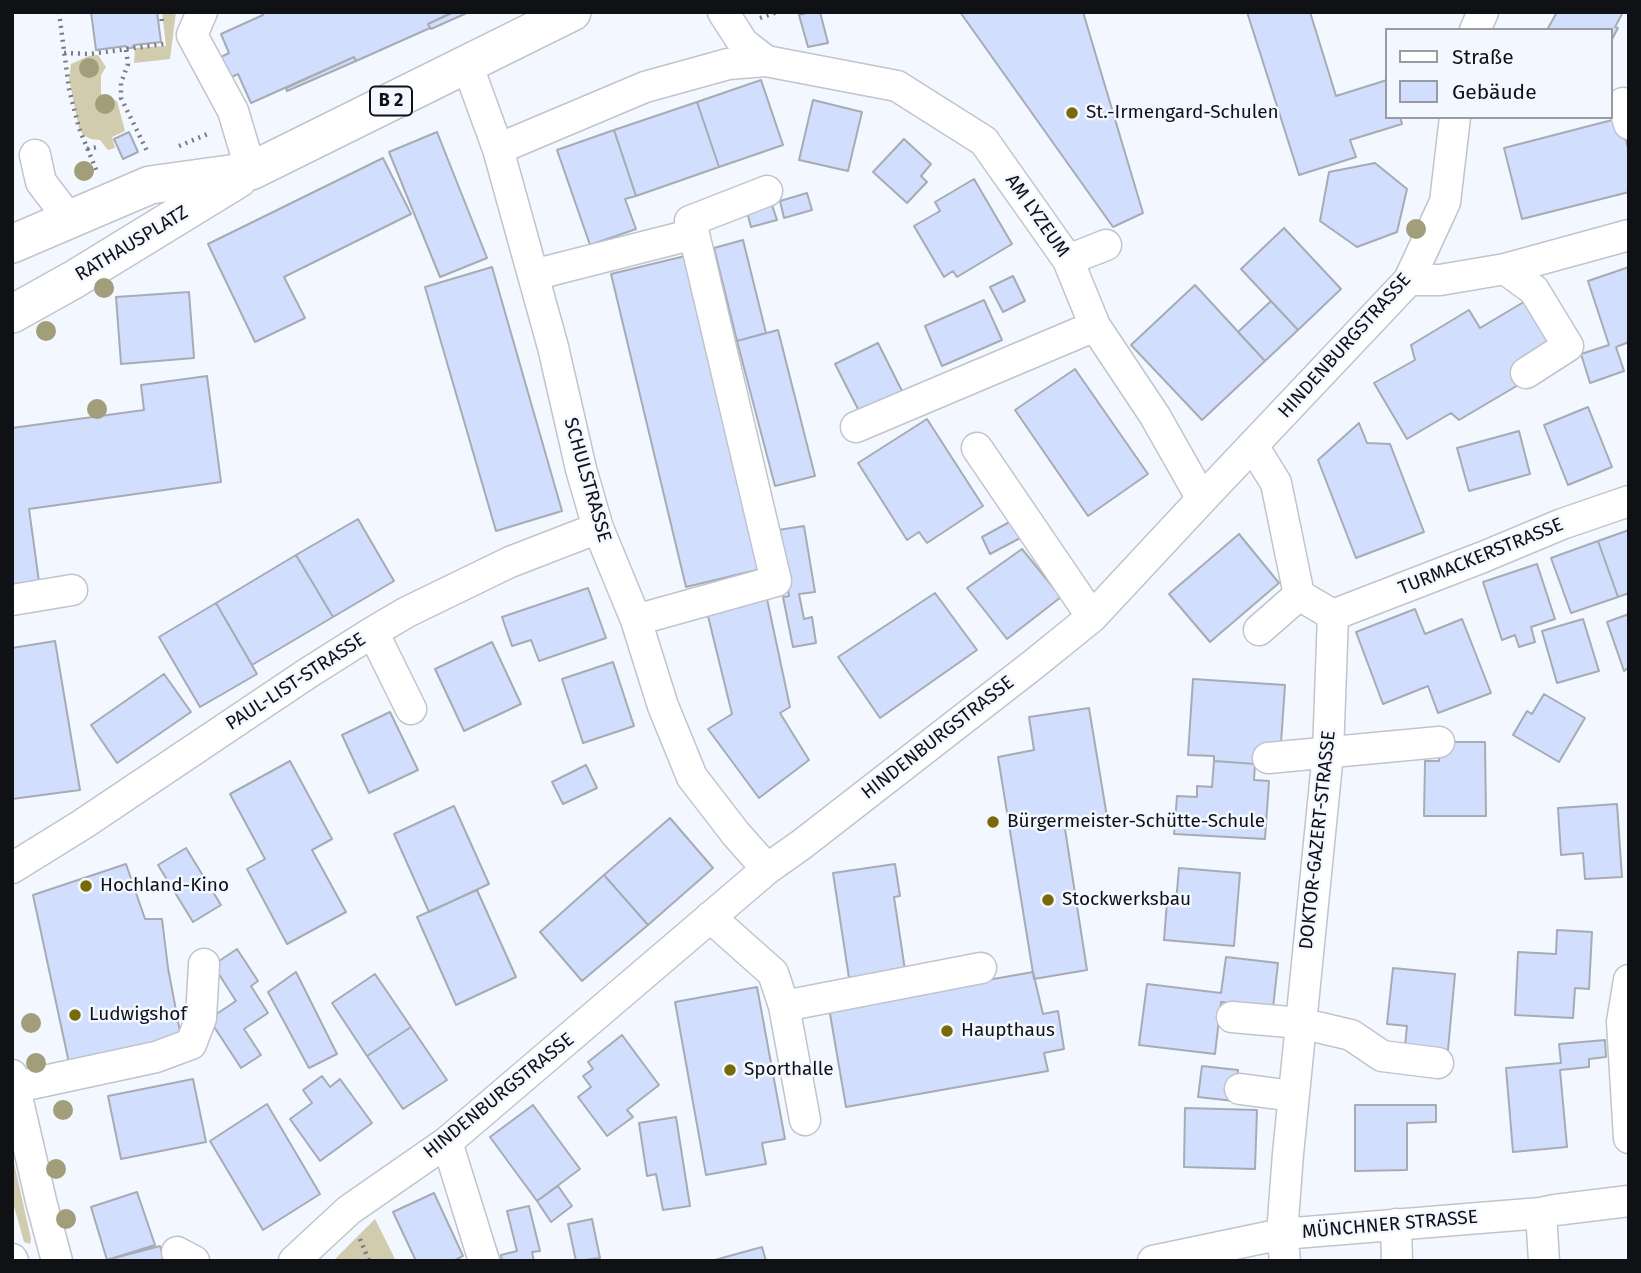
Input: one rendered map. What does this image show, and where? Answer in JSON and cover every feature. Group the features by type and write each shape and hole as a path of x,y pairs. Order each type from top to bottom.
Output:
{"main road":[{"name":"B 2","path":"12,244 149,185 251,171 572,12"},
{"name":"RATHAUSPLATZ","path":"12,314 74,280 251,171"}],"street":[{"path":"202,12 192,35 233,111 251,171"},
{"path":"723,12 743,43 766,61"},
{"path":"1476,28 1483,12"},
{"name":"AM LYZEUM","path":"498,149 645,87 728,64 766,61 897,86 984,141 1068,260 1095,326 1155,416 1202,499"},
{"name":"SCHULSTRASSE","path":"467,64 498,149 553,347 581,469 598,528 636,620 663,706 692,777 767,869"},
{"name":"HINDENBURGSTRASSE","path":"294,1261 349,1210 447,1142 767,869 1093,617 1409,280 1445,202 1455,119"},
{"path":"35,155 41,181 70,220"},
{"path":"636,620 776,581 690,221 767,191"},
{"path":"533,275 694,234"},
{"path":"1409,280 1440,280 1505,269 1629,235"},
{"path":"1068,260 1106,245"},
{"path":"1505,269 1534,290 1568,346 1526,373"},
{"path":"856,427 1095,326"},
{"path":"1253,446 1276,483 1299,596 1333,615"},
{"path":"977,448 1093,617"},
{"name":"TURMACKERSTRASSE","path":"1333,615 1562,524 1629,501"},
{"name":"PAUL-LIST-STRASSE","path":"12,868 83,824 308,673 407,612 510,562 598,528"},
{"path":"12,600 72,590"},
{"path":"1259,630 1299,596"},
{"name":"DOKTOR-GAZERT-STRASSE","path":"1283,1247 1293,1096 1328,753 1333,615"},
{"path":"373,632 411,709"},
{"path":"1268,758 1439,742"},
{"path":"710,917 773,973 784,1006 805,1121"},
{"path":"57,1261 13,1084 156,1057 191,1044 201,1018 204,964"},
{"path":"784,1006 981,968"},
{"path":"1629,980 1622,1022 1626,1034 1629,1138"},
{"path":"1231,1017 1300,1023 1352,1035 1381,1056 1438,1063"},
{"path":"1240,1089 1293,1096"},
{"path":"447,1142 484,1261"},
{"name":"MÜNCHNER STRASSE","path":"1153,1261 1283,1247 1396,1224 1541,1213 1629,1201"},
{"path":"1541,1213 1544,1261"},
{"path":"1396,1224 1397,1261"}],"path":[{"path":"59,12 69,89 79,128 93,164"},
{"path":"64,53 90,54 164,45 161,12"},
{"path":"126,50 128,64 121,83 121,98 150,159"},
{"path":"87,149 98,147"}],"shaded area":[{"path":"162,12 176,12 170,59 134,63 135,48 166,46"},
{"path":"98,55 106,67 101,75 101,96 117,101 125,131 112,137 115,148 108,150 100,140 83,135 79,128 69,79 71,64"},
{"path":"12,1154 30,1244 24,1242 12,1199"},
{"path":"375,1219 396,1261 333,1261"}],"building":[{"path":"91,12 157,12 161,42 134,45 132,48 126,46 96,50"},
{"path":"262,12 454,12 428,24 430,28 356,61 354,57 251,103 238,74 227,79 219,58 229,53 221,34 263,15"},
{"path":"453,12 469,12 431,29 428,24"},
{"path":"820,12 828,43 808,47 799,15"},
{"name":"St.-Irmengard-Schulen","path":"960,12 1083,12 1143,213 1113,227"},
{"name":"St.-Irmengard-Schulen","path":"1247,12 1310,12 1336,96 1386,80 1386,119 1401,119 1402,124 1350,140 1356,157 1299,175"},
{"path":"1557,12 1622,14 1613,37 1613,28 1548,28"},
{"path":"354,57 356,61 287,91 286,88"},
{"path":"761,80 783,145 719,167 697,102"},
{"path":"813,100 862,112 848,171 799,160"},
{"path":"697,102 719,167 636,196 614,130"},
{"path":"1620,118 1629,152 1629,192 1522,219 1504,148"},
{"path":"614,130 636,196 625,199 636,229 590,245 557,150"},
{"path":"129,132 138,152 123,159 114,139"},
{"path":"437,132 487,258 440,277 389,152"},
{"path":"904,139 931,164 921,176 927,182 907,203 873,172"},
{"path":"383,158 411,214 284,277 305,318 255,342 208,244"},
{"path":"1375,163 1407,189 1397,232 1357,247 1320,221 1329,172"},
{"path":"974,179 1012,244 957,277 953,271 944,277 914,226 940,211 935,202"},
{"path":"807,193 812,210 784,218 780,201"},
{"path":"772,205 777,220 751,227 747,212"},
{"path":"1284,228 1341,289 1298,330 1241,269"},
{"path":"743,240 766,333 737,341 714,248"},
{"path":"685,256 761,569 686,587 611,274"},
{"path":"492,267 562,511 496,531 425,287"},
{"path":"1629,267 1629,342 1616,347 1624,371 1590,383 1581,354 1609,345 1588,281"},
{"path":"1013,276 1025,301 1003,312 990,287"},
{"path":"1195,285 1265,361 1202,420 1131,345"},
{"path":"189,292 194,358 121,364 116,297"},
{"path":"984,300 1002,340 942,366 925,326"},
{"path":"1527,300 1553,343 1511,369 1520,384 1459,420 1451,413 1407,439 1374,383 1415,360 1411,345 1469,310 1480,328"},
{"path":"1271,301 1298,330 1265,361 1238,332"},
{"path":"778,330 815,476 775,486 737,341"},
{"path":"878,343 902,391 860,413 835,364"},
{"path":"1075,369 1148,474 1088,516 1015,410"},
{"path":"207,376 221,482 29,509 40,589 12,593 12,428 144,410 141,385"},
{"path":"1588,407 1612,467 1568,485 1544,425"},
{"path":"927,419 983,506 927,543 919,532 907,540 858,463"},
{"path":"1359,423 1367,443 1390,444 1424,532 1356,558 1318,460"},
{"path":"1519,431 1530,474 1469,491 1457,448"},
{"path":"358,519 394,581 333,617 296,555"},
{"path":"1015,519 1024,536 990,554 982,537"},
{"path":"804,526 815,592 799,594 804,619 812,617 816,643 793,647 783,597 789,596 778,530"},
{"path":"1629,530 1629,593 1618,597 1598,541"},
{"path":"1239,534 1279,583 1210,642 1169,594"},
{"path":"1598,541 1618,597 1571,613 1551,558"},
{"path":"1022,549 1061,597 1007,639 967,588"},
{"path":"296,555 333,617 252,665 216,603"},
{"path":"1537,564 1555,619 1531,627 1535,642 1519,647 1515,635 1502,640 1483,582"},
{"path":"588,588 606,638 539,661 531,640 512,646 502,617"},
{"path":"935,593 977,650 880,718 838,657"},
{"path":"767,599 790,707 780,713 809,760 759,798 708,729 732,714 707,612"},
{"path":"216,603 257,674 200,707 159,637"},
{"path":"1415,609 1425,634 1462,619 1491,693 1438,713 1428,686 1383,704 1356,632"},
{"path":"1629,614 1629,667 1624,671 1607,622"},
{"path":"1583,619 1599,671 1557,683 1542,631"},
{"path":"55,641 80,790 12,799 12,648"},
{"path":"492,642 521,704 464,731 435,669"},
{"path":"613,662 634,726 583,743 562,679"},
{"path":"164,674 191,712 117,763 91,725"},
{"path":"1193,679 1285,685 1281,743 1270,743 1269,750 1255,749 1255,764 1214,761 1214,756 1188,755"},
{"path":"1544,694 1585,718 1559,762 1513,735 1527,711 1532,714"},
{"name":"Stockwerksbau","path":"1089,708 1108,823 1065,829 1087,970 1034,979 998,757 1034,750 1029,717"},
{"path":"390,712 418,770 369,793 342,735"},
{"path":"1439,742 1485,742 1486,816 1424,816 1425,761 1439,761"},
{"path":"290,761 332,839 312,850 346,912 287,944 247,869 265,859 230,794"},
{"path":"1214,761 1255,764 1254,780 1269,781 1265,839 1174,834 1177,796 1197,797 1197,786 1212,787"},
{"path":"586,765 597,788 563,804 552,782"},
{"path":"1617,804 1622,877 1585,879 1583,853 1561,855 1558,808"},
{"path":"454,806 489,884 429,912 394,834"},
{"path":"670,818 713,868 648,925 604,875"},
{"path":"186,848 221,905 193,922 158,865"},
{"path":"126,864 145,919 162,919 181,1037 69,1063 33,895"},
{"path":"895,864 900,896 894,897 905,970 849,978 833,873"},
{"path":"1179,868 1240,873 1234,946 1164,940 1167,902 1176,902"},
{"path":"604,875 648,925 582,981 540,932"},
{"path":"477,890 516,977 456,1005 417,917"},
{"path":"1557,930 1592,932 1589,989 1575,988 1573,1018 1515,1015 1518,952 1556,954"},
{"path":"237,949 258,981 251,986 268,1013 244,1029 261,1055 241,1068 209,1019 236,1001 213,965"},
{"path":"1226,957 1278,963 1273,1008 1221,1002 1215,1054 1139,1045 1147,984 1221,993"},
{"path":"1393,968 1455,974 1448,1050 1405,1046 1407,1026 1387,1024"},
{"path":"296,972 337,1054 309,1068 268,992"},
{"name":"Haupthaus","path":"1033,972 1043,1014 1058,1011 1064,1049 1044,1053 1048,1071 846,1107 829,1008"},
{"path":"375,974 411,1027 367,1056 332,1003"},
{"name":"Sporthalle","path":"757,987 785,1139 762,1143 766,1164 706,1175 675,1002"},
{"path":"411,1027 447,1080 403,1109 367,1056"},
{"path":"622,1035 659,1085 627,1110 633,1117 607,1136 578,1097 591,1087 583,1076 593,1069 588,1062"},
{"path":"1605,1040 1606,1057 1589,1059 1589,1067 1560,1070 1567,1147 1513,1152 1506,1068 1561,1063 1559,1044"},
{"path":"1202,1066 1238,1070 1234,1101 1198,1097"},
{"path":"322,1076 330,1087 340,1079 372,1123 320,1161 290,1119 312,1103 303,1090"},
{"path":"193,1079 206,1142 121,1159 108,1096"},
{"path":"267,1104 320,1194 263,1230 210,1141"},
{"path":"533,1105 580,1169 537,1201 490,1137"},
{"path":"1355,1105 1436,1105 1436,1122 1407,1123 1407,1170 1355,1171"},
{"path":"1185,1108 1257,1110 1255,1169 1184,1167"},
{"path":"676,1117 690,1206 663,1210 656,1174 647,1176 639,1123"},
{"path":"558,1186 572,1206 551,1222 537,1201"},
{"path":"137,1192 155,1245 107,1260 91,1207"},
{"path":"434,1193 463,1256 453,1261 416,1261 393,1212"},
{"path":"529,1206 540,1251 532,1252 534,1261 502,1261 501,1255 517,1251 507,1211"},
{"path":"592,1219 600,1258 576,1261 568,1224"},
{"path":"160,1246 165,1261 107,1260"},
{"path":"762,1247 766,1261 711,1261"}],"place":[{"name":"St.-Irmengard-Schulen","path":"1072,113"},
{"name":"Bürgermeister-Schütte-Schule","path":"993,822"},
{"name":"Hochland-Kino","path":"86,886"},
{"name":"Stockwerksbau","path":"1048,900"},
{"name":"Ludwigshof","path":"75,1015"},
{"name":"Haupthaus","path":"947,1031"},
{"name":"Sporthalle","path":"730,1070"}]}
